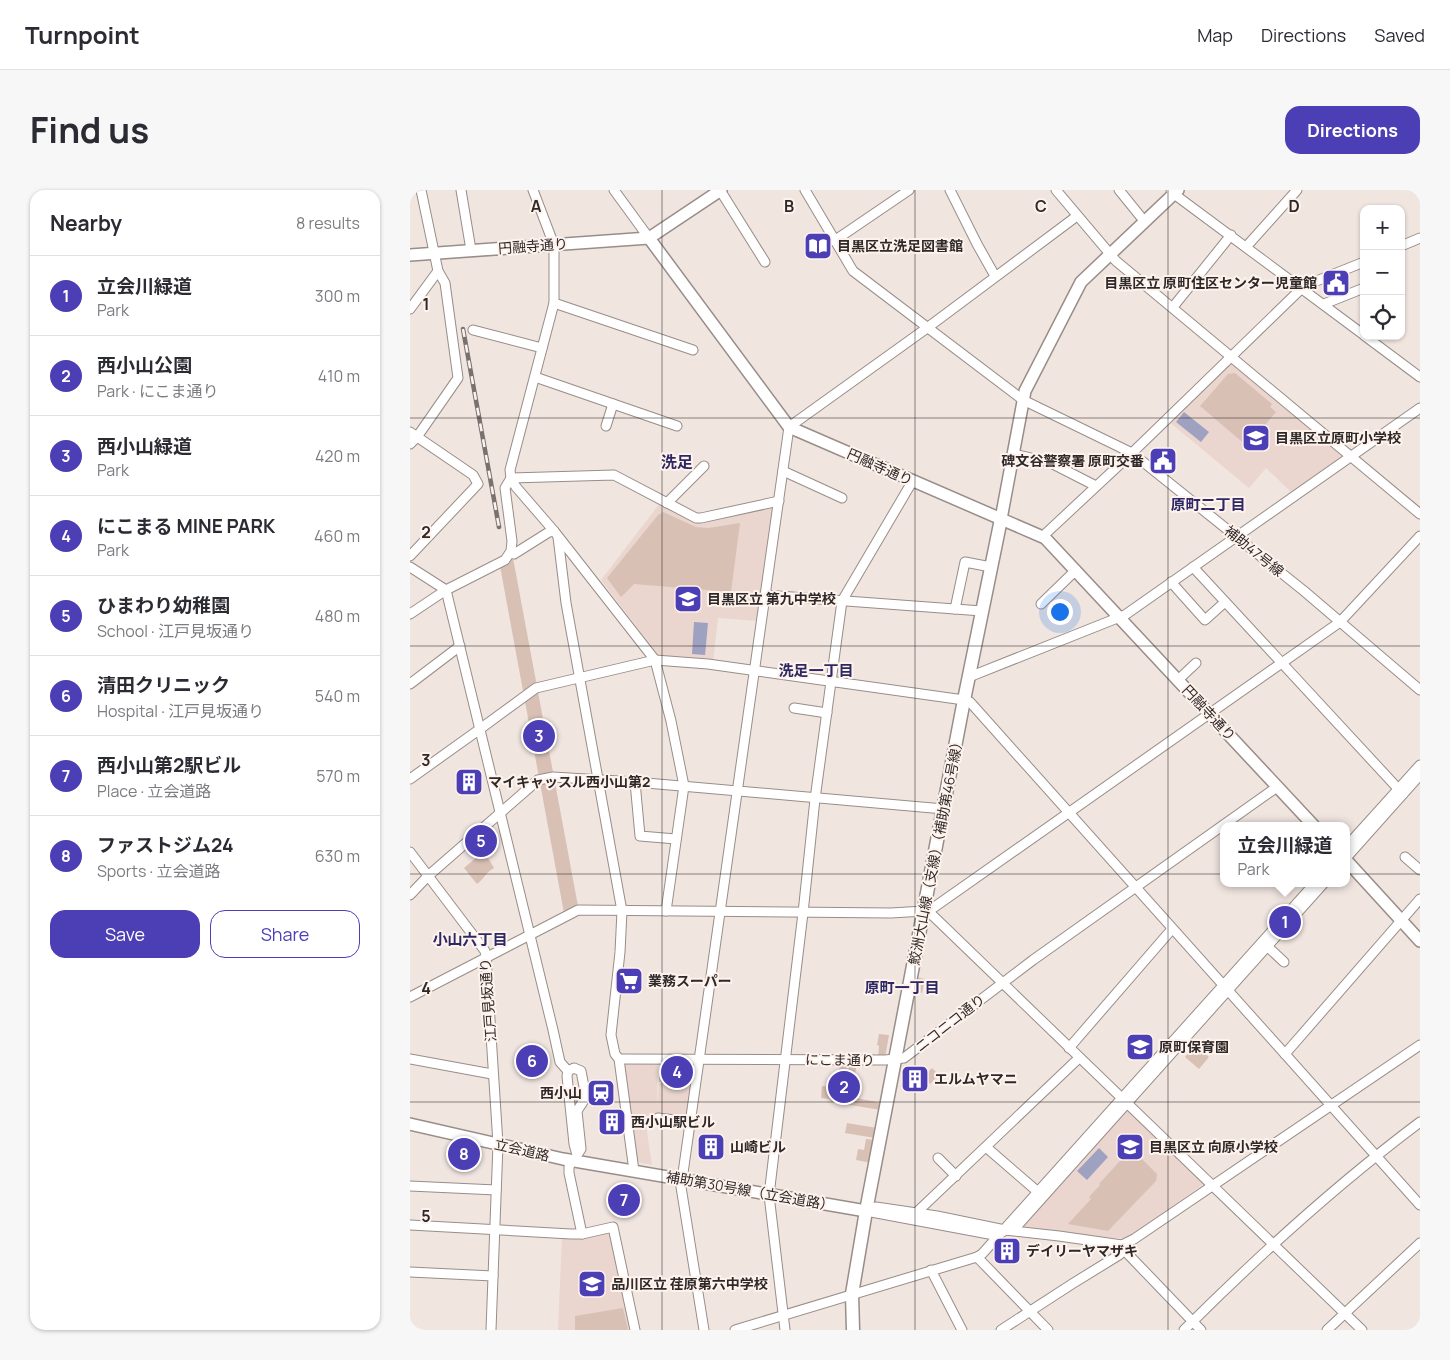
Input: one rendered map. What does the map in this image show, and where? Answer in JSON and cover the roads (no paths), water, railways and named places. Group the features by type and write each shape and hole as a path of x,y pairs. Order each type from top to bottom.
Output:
{"main road":[{"name":"鮫洲大山線（支線）（補助第46号線）","path":"853,1330 852,1294 866,1212 926,910 964,700 1001,519"}],"street":[{"path":"410,556 478,484 473,475 412,437 458,378 445,283 438,271 421,190"},
{"path":"461,190 471,250"},
{"path":"533,190 554,245 554,303 510,470 511,478 516,488 556,533 655,660 671,721 684,786 666,911"},
{"path":"614,190 649,238 720,190 765,262"},
{"name":"補助47号線","path":"805,190 853,271 1023,400 1132,453 1236,536 1420,690"},
{"path":"834,241 909,190"},
{"path":"950,190 995,276"},
{"path":"1056,190 1110,255 1420,514"},
{"path":"1120,190 1145,222"},
{"path":"1246,247 1297,190"},
{"path":"1001,519 1025,392 1081,282 1145,222 1174,191 1360,333"},
{"path":"704,1330 682,1193 683,1179 788,427 928,328 1077,216"},
{"path":"1172,307 1232,235"},
{"name":"円融寺通り","path":"410,255 649,238 788,427 1042,537 1076,570 1310,822"},
{"path":"1405,244 1420,238"},
{"path":"1042,537 1132,453 1302,288 1360,264"},
{"path":"410,309 438,271"},
{"path":"1324,304 1360,290"},
{"path":"554,303 693,350"},
{"path":"473,330 542,348"},
{"path":"1369,340 1420,378"},
{"path":"535,377 677,426"},
{"path":"606,426 613,404"},
{"path":"969,677 1119,618 1420,408"},
{"path":"1012,454 1049,462 1096,486"},
{"path":"667,503 704,466"},
{"path":"783,471 842,498"},
{"path":"511,478 614,475 696,518 779,501"},
{"path":"410,614 446,590 505,560 511,551 512,541 505,488 511,478"},
{"path":"785,1330 769,1195 815,799 842,601 912,482"},
{"path":"514,554 549,532 556,533"},
{"path":"556,533 566,603 622,911 620,952 611,1035 615,1054 620,1058 634,1170"},
{"path":"410,997 578,910 891,913 933,908 1340,622 1420,536"},
{"path":"955,609 965,562 991,567"},
{"path":"410,567 446,590 560,1062 568,1071"},
{"path":"1193,567 1401,792"},
{"path":"1041,604 1076,570"},
{"path":"1170,582 1205,620 1225,602"},
{"path":"765,595 982,611"},
{"path":"410,684 460,646"},
{"path":"410,779 536,688 580,676 655,660 708,664 970,702 1420,1205"},
{"path":"1178,680 1196,663"},
{"path":"794,708 827,712"},
{"path":"1350,854 1401,792 1420,765"},
{"path":"1350,843 1420,775"},
{"path":"410,895 428,876 538,780 553,777 684,786 944,809"},
{"path":"635,782 640,836 676,839"},
{"name":"ニコニコ通り","path":"1227,822 1277,787"},
{"name":"ニコニコ通り","path":"895,1060 904,1058 1002,983 1220,827"},
{"name":"江戸見坂通り","path":"410,852 485,951 498,1144 491,1330"},
{"path":"1405,857 1420,870"},
{"path":"1350,863 1420,940"},
{"path":"866,1212 994,1235 1017,1226 1311,887"},
{"path":"1225,988 1267,946 1320,887"},
{"path":"1285,1054 1420,899"},
{"path":"926,910 1362,1330"},
{"path":"1069,1048 1172,929"},
{"path":"1267,946 1284,962"},
{"path":"1001,1330 1119,1255 1123,1248 1134,1239 1211,1185 1420,1045"},
{"name":"にこま通り","path":"620,1058 895,1060"},
{"path":"916,1212 1079,1058"},
{"path":"410,1060 492,1074"},
{"path":"568,1071 574,1068 581,1071 586,1097 577,1111 580,1149 568,1167 582,1234"},
{"path":"568,1071 575,1158"},
{"path":"735,1330 977,1257 1005,1230 1038,1192 1124,1101"},
{"path":"658,1118 691,1122"},
{"path":"1184,1330 1272,1244 1376,1156 1420,1122"},
{"name":"立会道路","path":"410,1124 498,1144 634,1170"},
{"path":"986,1147 1038,1192"},
{"path":"938,1158 956,1176"},
{"name":"補助第30号線（立会道路）","path":"634,1170 866,1212"},
{"path":"410,1186 496,1190"},
{"path":"866,1212 876,1207 916,1212 1005,1230 1059,1236 1123,1248 1201,1330"},
{"path":"410,1225 582,1234 613,1227 635,1330"},
{"path":"1327,1330 1420,1243"},
{"path":"977,1257 1048,1330"},
{"path":"931,1270 962,1330"},
{"path":"410,1272 493,1276"}],"water":[{"path":"1184,412 1209,432 1201,442 1176,422"},
{"path":"694,622 708,623 705,655 692,654"},
{"path":"1099,1148 1108,1157 1087,1180 1077,1171"}],"railway":[{"path":"463,329 499,527"}],"place":[{"name":"目黒区立洗足図書館","path":"818,246"},
{"name":"目黒区立 原町住区センター児童館","path":"1336,283"},
{"name":"目黒区立原町小学校","path":"1256,438"},
{"name":"碑文谷警察署 原町交番","path":"1163,461"},
{"name":"目黒区立 第九中学校","path":"688,599"},
{"name":"西小山緑道","path":"539,736"},
{"name":"マイキャッスル西小山第2","path":"469,782"},
{"name":"ひまわり幼稚園","path":"481,841"},
{"name":"立会川緑道","path":"1285,922"},
{"name":"業務スーパー","path":"629,981"},
{"name":"原町保育園","path":"1140,1047"},
{"name":"清田クリニック","path":"532,1061"},
{"name":"にこまる MINE PARK","path":"677,1072"},
{"name":"エルムヤマニ","path":"915,1079"},
{"name":"西小山公園","path":"844,1087"},
{"name":"西小山","path":"601,1093"},
{"name":"西小山駅ビル","path":"612,1122"},
{"name":"山崎ビル","path":"711,1147"},
{"name":"目黒区立 向原小学校","path":"1130,1147"},
{"name":"ファストジム24","path":"464,1154"},
{"name":"西小山第2駅ビル","path":"624,1200"},
{"name":"デイリーヤマザキ","path":"1007,1251"},
{"name":"品川区立 荏原第六中学校","path":"592,1284"}],"district":[{"name":"洗足","path":"677,462"},
{"name":"原町二丁目","path":"1208,505"},
{"name":"洗足一丁目","path":"816,671"},
{"name":"小山六丁目","path":"470,940"},
{"name":"原町一丁目","path":"902,988"}]}
